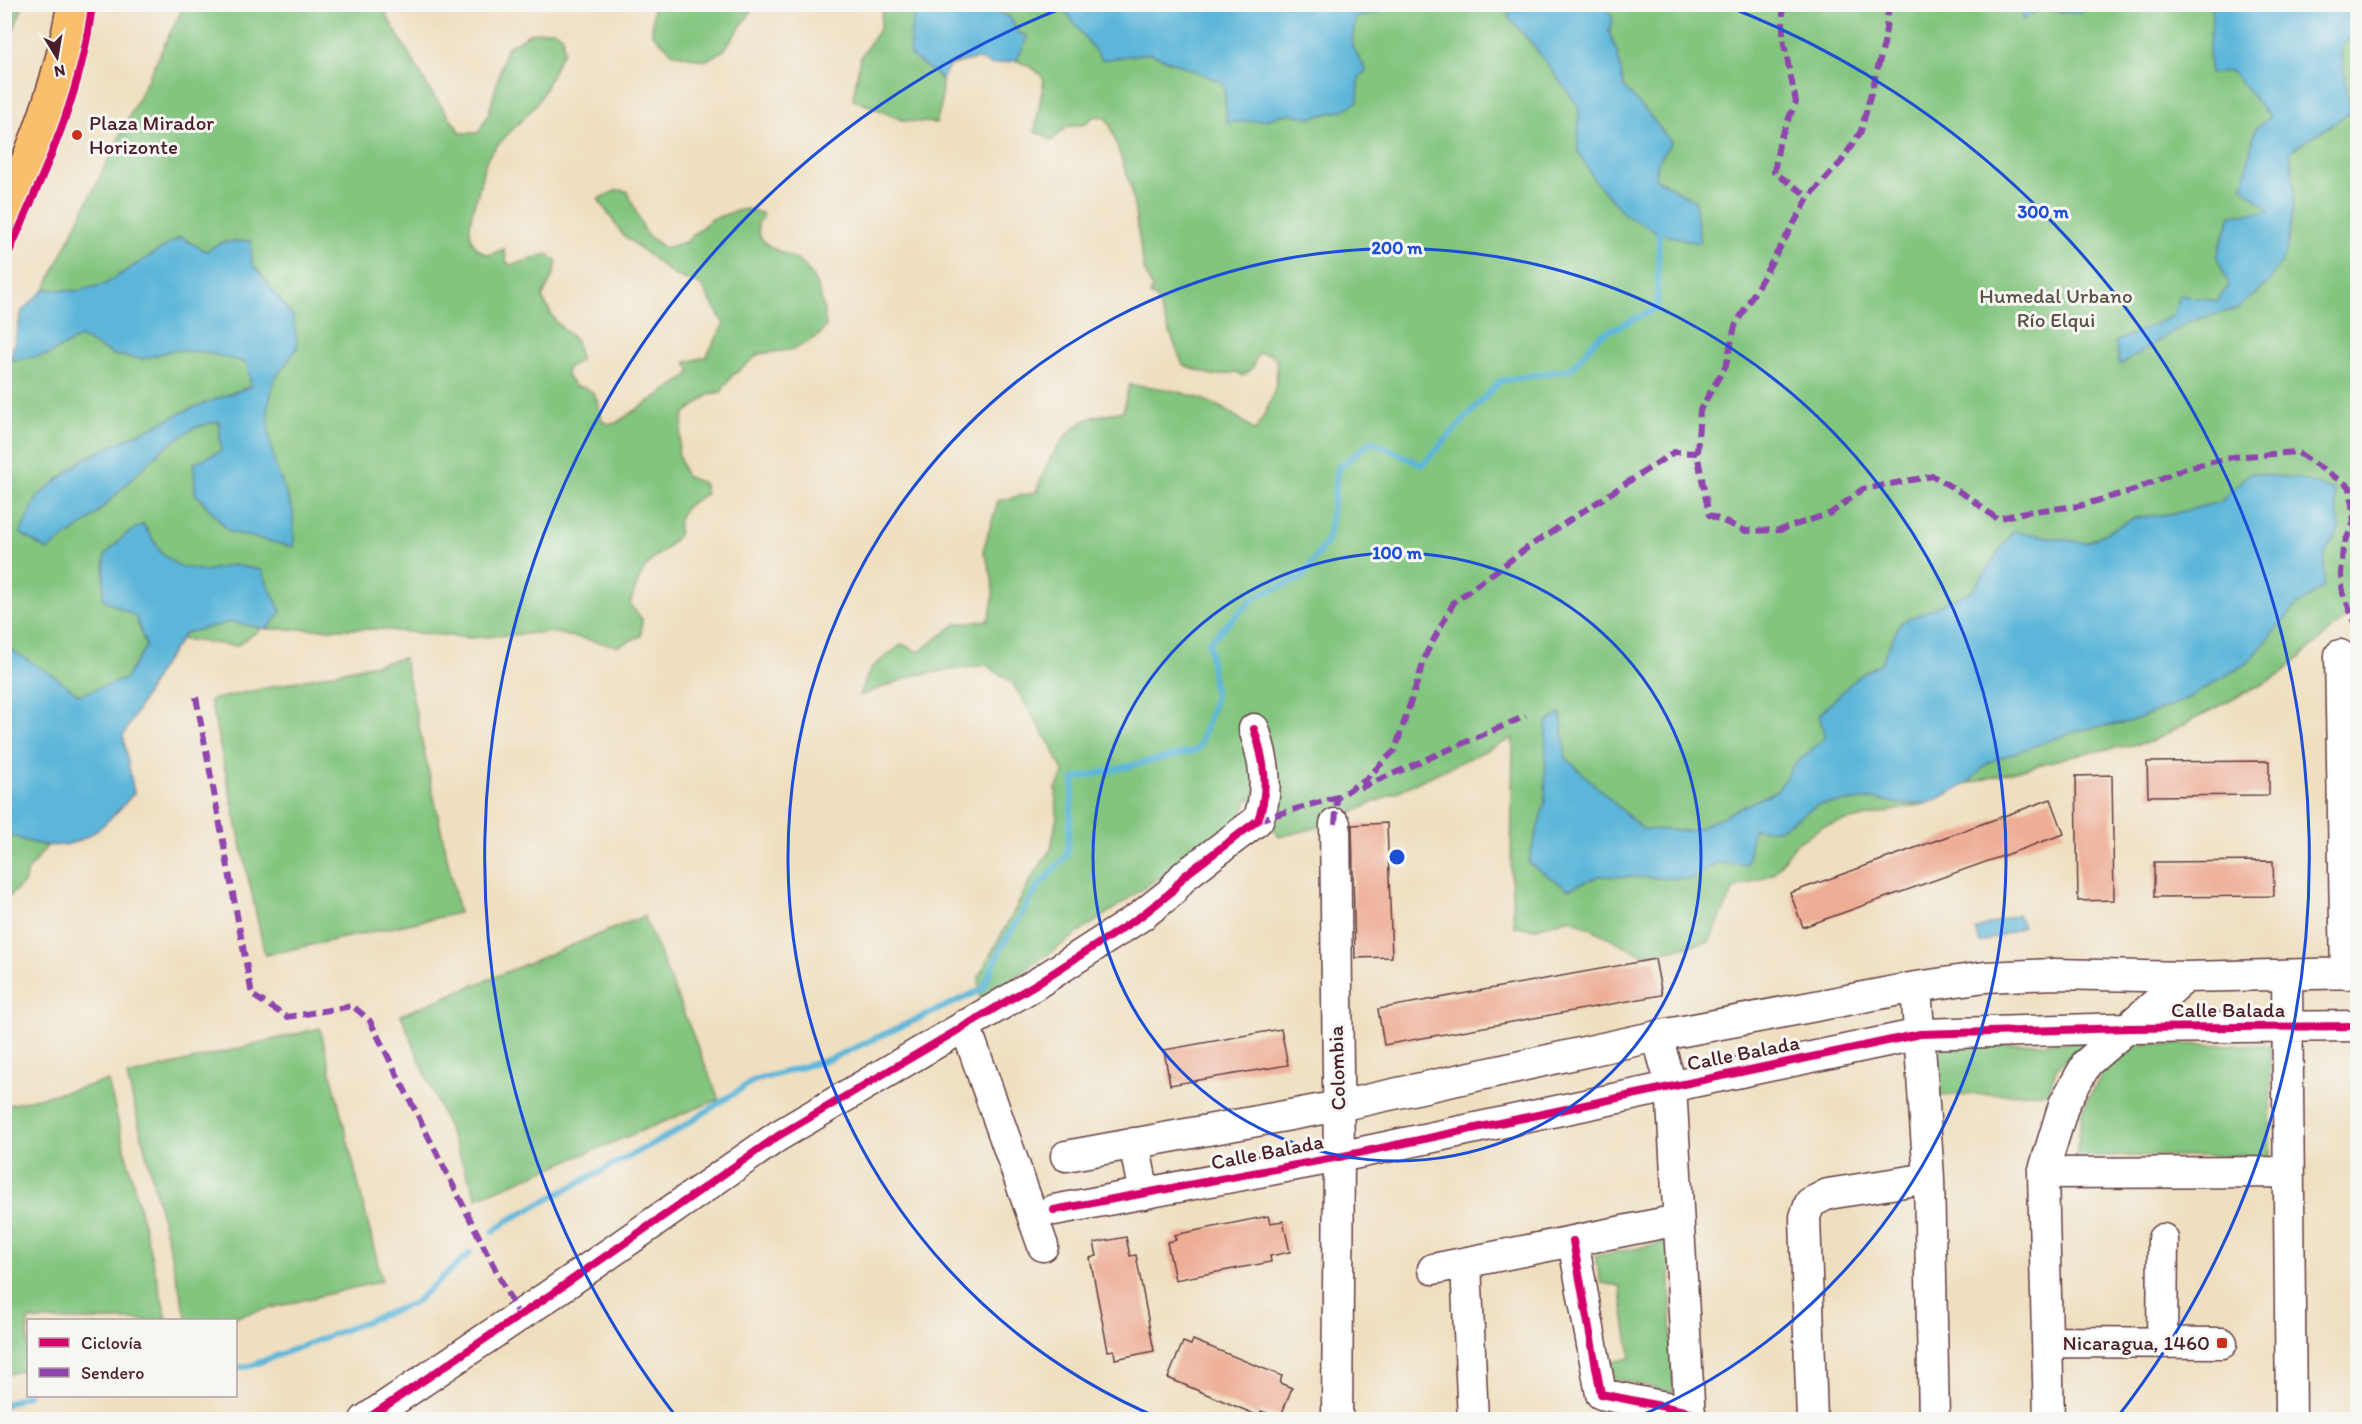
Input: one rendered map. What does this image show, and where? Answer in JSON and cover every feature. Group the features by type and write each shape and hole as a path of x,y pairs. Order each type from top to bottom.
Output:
{"main road":[{"path":"4,213 31,156 50,105 74,4"}],"street":[{"path":"2340,655 2352,973"},
{"path":"365,1419 550,1295 778,1136 1036,984 1141,916 1170,892 1184,876 1258,820 1263,807 1265,778 1261,749 1254,729"},
{"name":"Colombia","path":"1335,824 1340,1157 1337,1419"},
{"name":"Calle Balada","path":"1066,1155 1339,1106 1657,1036 1916,987 1985,977 2055,974 2287,976 2352,973"},
{"path":"2049,1419 2043,1173 2064,1104 2087,1064 2186,976"},
{"path":"2287,976 2291,1419"},
{"path":"1916,987 1929,1178 1934,1419"},
{"path":"965,1025 1043,1246"},
{"name":"Calle Balada","path":"1054,1210 1340,1157 1920,1034 2128,1028 2288,1029 2358,1026"},
{"path":"1573,1241 1602,1394 1690,1415 1671,1085 1657,1036"},
{"path":"1134,1143 1144,1194"},
{"path":"2043,1173 2287,1172"},
{"path":"1812,1419 1805,1217 1810,1203 1828,1194 1929,1178"},
{"path":"1433,1269 1678,1220"},
{"path":"2162,1342 2163,1239"},
{"path":"1466,1263 1473,1419"},
{"path":"2047,1342 2222,1342"}],"green space":[{"path":"653,4 756,5 724,50 705,61 673,53 652,33"},
{"path":"4,5 23,5 5,53 4,53"},
{"path":"184,5 388,5 386,15 431,92 461,133 478,133 489,113 506,48 531,33 553,30 562,36 564,51 539,100 487,159 472,214 470,233 473,242 488,255 504,249 507,263 512,265 547,254 557,261 542,298 556,322 576,341 580,360 567,369 566,374 575,387 582,387 592,392 598,402 602,421 609,424 616,423 681,381 691,372 686,362 706,357 724,324 701,285 674,275 623,235 598,199 617,190 627,191 646,234 664,248 686,242 710,220 746,209 762,213 763,218 758,222 762,240 775,250 800,262 811,274 820,295 826,326 819,335 795,349 759,354 731,377 721,392 710,394 684,414 678,452 685,476 703,483 706,494 684,509 679,520 679,534 647,565 638,582 630,605 642,619 641,636 618,646 550,632 470,638 377,629 267,629 281,612 276,603 261,629 236,646 164,637 35,843 47,846 27,872 24,883 5,900 4,371 10,360 19,359 53,289 45,289"},
{"name":"Humedal Urbano Río Elqui","path":"883,5 2357,5 2357,608 2278,676 2150,742 2079,754 1967,784 1973,778 1900,804 1929,803 1823,826 1796,844 1773,874 1734,889 1709,942 1643,955 1570,918 1534,929 1514,926 1511,875 1513,738 1323,826 1279,837 1249,797 1240,818 1183,861 980,1001 979,976 1035,873 1051,849 1057,816 1056,789 1064,774 1053,749 1012,682 986,665 916,675 859,696 871,668 902,644 919,652 956,624 988,620 993,602 993,585 990,568 983,551 998,501 1036,492 1059,444 1082,422 1096,416 1123,411 1129,385 1180,392 1196,397 1227,411 1255,431 1269,405 1275,388 1277,369 1276,359 1269,354 1258,353 1252,369 1243,376 1237,372 1214,376 1183,365 1156,298 1150,295 1152,288 1144,269 1131,187 1110,125 1105,117 1094,116 1086,124 1067,127 1051,141 1046,136 1035,132 1044,80 1036,70 1009,59 992,58 960,62 947,68 937,75 942,79 941,105 936,123 904,121 853,99 860,58 880,28"},
{"path":"2357,635 2357,718 2354,637"},
{"path":"404,658 459,913 265,955 210,700"},
{"path":"644,916 719,1099 477,1198 401,1015"},
{"path":"320,1028 382,1281 226,1319 187,1319 127,1076"},
{"path":"2088,1041 2057,1067 2048,1093 1930,1095 1928,1048"},
{"path":"2137,1044 2271,1045 2270,1156 2076,1156 2083,1108 2104,1070"},
{"path":"108,1081 167,1319 27,1319 27,1369 5,1375 5,1106"},
{"path":"1669,1242 1673,1393 1613,1378 1611,1362 1631,1358 1620,1286 1601,1283 1595,1256"}],"water":[{"path":"1063,4 1382,5 1379,12 1355,18 1352,46 1366,70 1359,78 1358,101 1346,109 1310,118 1289,113 1265,120 1227,123 1224,83 1150,53 1102,60 1064,10"},
{"path":"2021,4 2088,5 2078,13 2037,10 2023,20"},
{"path":"930,5 971,7 990,10 1010,17 1018,33 1028,36 1017,60 992,65 978,59 950,64 942,79 910,55 914,15"},
{"path":"1506,5 1605,5 1613,19 1609,31 1618,55 1624,88 1671,142 1658,162 1655,178 1695,201 1700,243 1659,233 1625,215 1595,181 1578,151 1579,107 1533,45 1509,18"},
{"path":"2212,5 2357,5 2357,28 2341,48 2350,113 2290,151 2295,197 2286,253 2270,281 2237,309 2190,321 2120,365 2115,342 2173,316 2180,295 2217,301 2229,285 2217,257 2231,215 2270,211 2243,187 2255,129 2270,117 2231,71 2210,74 2209,43 2213,19"},
{"path":"180,237 206,251 223,242 251,241 252,263 293,317 298,347 274,380 268,407 269,435 275,465 293,511 294,547 230,532 195,493 194,463 221,451 219,421 194,428 161,450 90,520 47,550 20,533 38,496 84,459 190,409 251,386 247,363 205,352 174,350 143,359 114,355 80,337 48,355 10,360 22,311 45,289 77,291 105,284"},
{"path":"2250,473 2301,479 2334,490 2340,528 2325,553 2324,587 2294,608 2249,662 2185,700 2129,722 2079,730 1989,762 1967,784 1929,803 1900,804 1874,799 1817,805 1779,830 1753,829 1747,865 1717,863 1692,879 1599,876 1568,889 1528,863 1545,802 1546,723 1561,713 1566,758 1642,829 1692,831 1778,790 1792,767 1825,738 1819,715 1856,678 1881,663 1900,623 1973,590 2013,531 2086,543 2135,518 2176,513 2220,502"},
{"path":"143,524 162,554 179,566 205,571 233,565 261,570 281,612 267,629 231,622 185,633 160,669 123,736 134,793 106,822 78,841 62,845 45,845 26,841 5,832 5,646 56,677 79,695 125,679 146,646 135,616 103,599 105,555 125,535"},
{"path":"2018,914 2023,927 1980,943 1975,930"}],"building":[{"path":"2269,761 2269,795 2148,796 2147,762"},
{"path":"2112,775 2114,900 2078,901 2076,776"},
{"path":"2051,799 2064,834 1803,927 1790,893"},
{"path":"1387,823 1392,957 1355,958 1352,825"},
{"path":"2273,861 2274,896 2154,897 2154,862"},
{"path":"1655,959 1662,995 1384,1045 1378,1009"},
{"path":"1281,1029 1288,1065 1170,1085 1164,1050"},
{"path":"1268,1216 1270,1223 1283,1221 1290,1252 1270,1256 1271,1262 1175,1280 1167,1242 1176,1240 1174,1235"},
{"path":"1126,1237 1130,1256 1136,1255 1154,1351 1115,1359 1114,1350 1108,1351 1090,1258 1097,1256 1094,1243"},
{"path":"1193,1340 1282,1376 1280,1383 1292,1388 1280,1418 1261,1411 1259,1416 1168,1378 1183,1342 1191,1345"}],"waterway":[{"path":"493,1232 507,1221 673,1133 753,1081 830,1059 983,989 1001,948 1038,887 1067,855 1074,779 1198,750 1215,699 1209,642 1256,596 1302,578 1328,539 1338,468 1372,441 1422,465 1500,381 1571,369 1599,336 1657,308 1659,233"},
{"path":"237,1368 250,1366 414,1303 470,1253"},
{"path":"4,1405 27,1395"}],"marked path":[{"path":"1783,4 1783,39 1796,102 1780,139 1774,172 1809,197"},
{"path":"1697,453 1700,410 1726,365 1735,326 1809,197 1841,162 1861,131 1884,44 1889,4"},
{"path":"1335,824 1337,798 1367,778 1395,750 1427,652 1454,602 1527,548 1674,452 1697,453 1709,515 1746,531 1780,530 1831,513 1863,489 1933,476 1970,498 1997,519 2025,512 2079,506 2134,490 2183,469 2233,457 2297,452 2350,487 2354,522 2343,547 2341,575 2343,593 2354,620 2358,619"},
{"path":"196,697 252,995 287,1017 353,1006 370,1021 519,1316"},
{"path":"1360,788 1526,716"},
{"path":"1258,820 1341,796"}],"cycle path":[{"path":"4,263 70,105 87,38 92,4"},
{"path":"365,1420 550,1295 778,1136 1036,984 1141,916 1170,893 1184,876 1258,820 1265,786 1261,752 1254,729"},
{"path":"1054,1210 1339,1157 1920,1034 2128,1028 2358,1026"},
{"path":"1573,1241 1601,1394 1690,1412"}],"place":[{"name":"Plaza Mirador Horizonte","path":"77,135"},
{"name":"Nicaragua, 1460","path":"2222,1343"}]}
